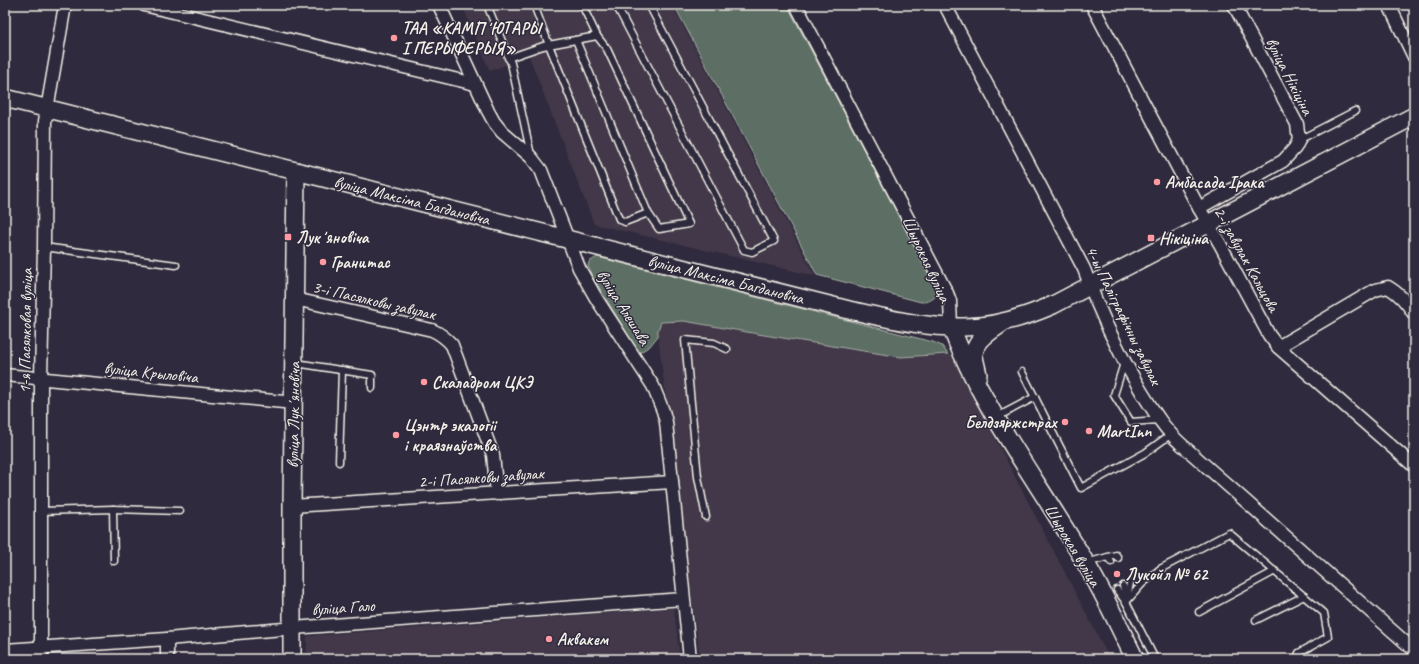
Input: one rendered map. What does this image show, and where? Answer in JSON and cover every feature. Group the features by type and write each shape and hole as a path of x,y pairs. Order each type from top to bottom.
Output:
{"main road":[{"name":"вуліца Максіма Багдановіча","path":"5,98 849,310 926,325 966,328 1003,323 1034,313 1090,286 1414,116"},
{"name":"вуліца Лукʼяновіча","path":"292,659 292,506 296,171"},
{"path":"982,393 974,355 976,346 984,337 1003,323"},
{"name":"Шырокая вуліца","path":"951,327 959,349 996,418 1093,561 1135,659"}],"street":[{"name":"1-я Пасялковая вуліца","path":"42,653 41,378 45,121 65,5"},
{"path":"144,5 475,84"},
{"name":"вуліца Алешава","path":"439,5 488,111 498,128 538,164 545,176 567,239 587,283 648,376 659,398 666,422 690,659"},
{"name":"Шырокая вуліца","path":"796,5 947,293 950,301 951,327"},
{"name":"4-ы Паліграфічны завулак","path":"945,5 1084,269 1097,306 1124,363 1159,420 1170,435 1414,650"},
{"name":"2-і завулак Кальцова","path":"1092,5 1199,208 1209,223 1269,335 1278,347 1414,466"},
{"name":"вуліца Нікіціна","path":"1199,208 1283,161 1290,154 1298,140 1297,124 1234,5"},
{"path":"1389,5 1414,57"},
{"path":"1278,347 1375,290 1388,287 1399,293 1409,304 1414,314"},
{"name":"3-і Пасялковы завулак","path":"295,299 432,330 447,339 452,345 488,438 493,456 497,494"},
{"name":"вуліца Крыловіча","path":"5,375 294,403"},
{"name":"2-і Пасялковы завулак","path":"292,506 672,482"},
{"name":"вуліца Гало","path":"5,650 42,653 292,628 683,599"},
{"path":"167,640 167,659"}],"lane":[{"path":"488,5 508,58 531,157"},
{"path":"534,5 619,219 626,222 648,213"},
{"path":"576,40 648,213 659,229 689,224 607,49 597,36 582,5"},
{"path":"616,5 744,250 752,252 774,241 649,5"},
{"path":"508,58 549,45 597,36"},
{"path":"1298,140 1355,111"},
{"path":"44,247 176,265"},
{"path":"706,517 698,477 685,340 714,343 727,349"},
{"path":"294,363 372,375 372,388"},
{"path":"1124,363 1114,395 1131,422 1159,420"},
{"path":"339,462 342,370"},
{"path":"1022,372 1081,488 1145,453 1170,435"},
{"path":"996,418 1035,397"},
{"path":"41,511 113,509 180,511"},
{"path":"113,509 114,561"},
{"path":"1126,602 1142,584 1160,569 1229,533 1324,613 1328,637 1299,653 1297,659"},
{"path":"1093,561 1109,559 1116,555 1118,558"},
{"path":"1093,561 1104,566"},
{"path":"1199,612 1275,571"},
{"path":"1126,602 1130,583"},
{"path":"1123,586 1126,602"},
{"path":"1117,590 1126,602 1153,656 1153,659"},
{"path":"1256,620 1304,596"}],"shaded area":[{"path":"462,5 672,5 815,276 594,224 529,56 490,71"},
{"path":"684,321 901,357 951,354 1110,659 700,659 658,336 658,330 661,322"},
{"path":"674,608 680,659 307,659 307,636"}],"green space":[{"path":"674,5 787,5 936,290 936,296 934,298 929,301 921,302 817,275"},
{"path":"597,257 933,342 942,346 948,354 901,357 684,321 661,322 658,330 658,336 650,346 639,353 591,274 588,266 589,262"}],"place":[{"name":"ТАА «КАМПʼЮТАРЫ I ПЕРЫФЕРЫЯ»","path":"394,38"},
{"name":"Амбасада Ірака","path":"1157,182"},
{"name":"Лукʼяновіча","path":"288,237"},
{"name":"Нікіціна","path":"1151,238"},
{"name":"Гранитас","path":"323,262"},
{"name":"Скаладром ЦКЭ","path":"424,382"},
{"name":"Белдзяржстрах","path":"1065,422"},
{"name":"MartInn","path":"1089,431"},
{"name":"Цэнтр экалогіі і краязнаўства","path":"396,435"},
{"name":"Лукойл № 62","path":"1117,574"},
{"name":"Аквакем","path":"549,639"}]}
